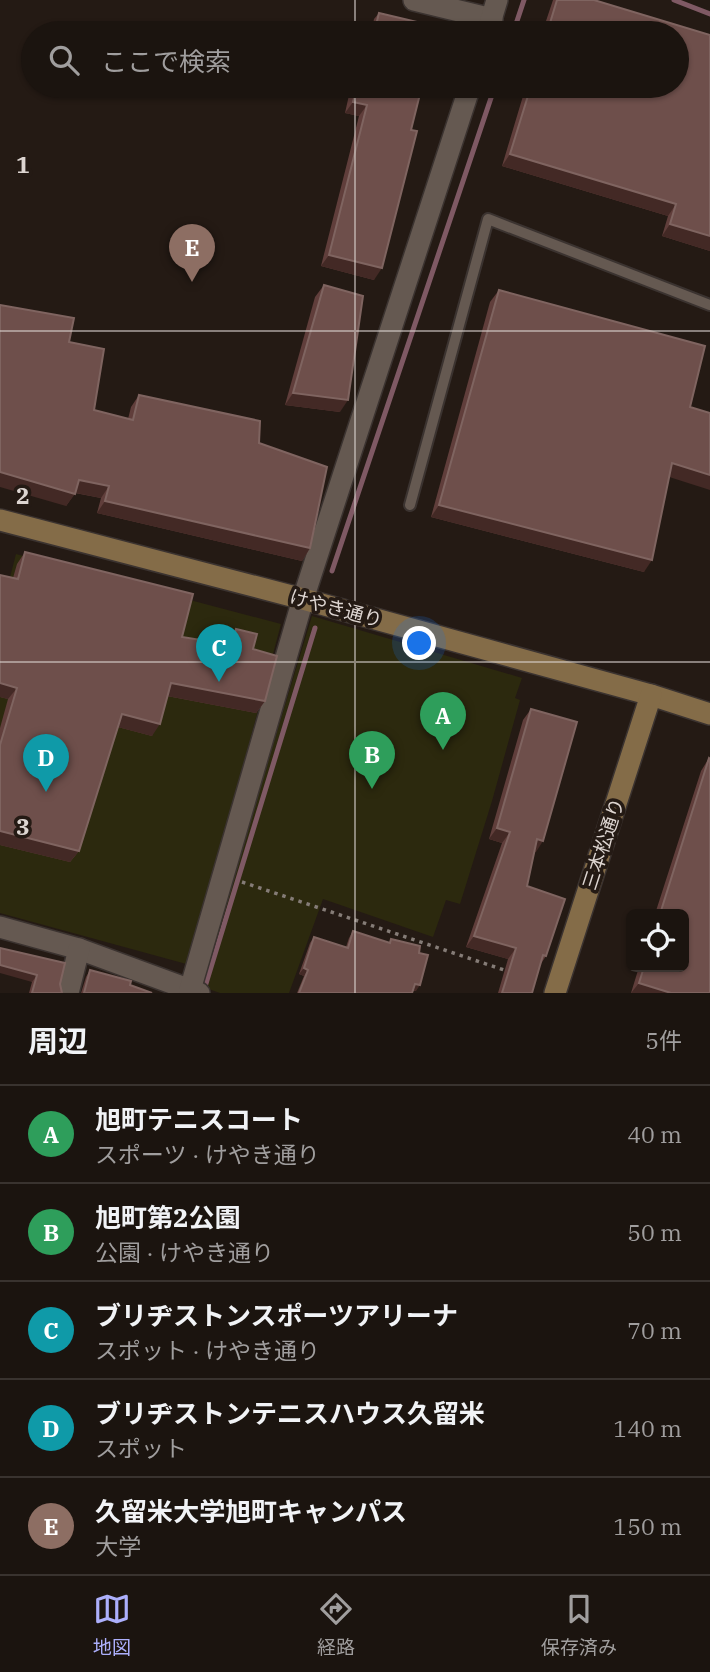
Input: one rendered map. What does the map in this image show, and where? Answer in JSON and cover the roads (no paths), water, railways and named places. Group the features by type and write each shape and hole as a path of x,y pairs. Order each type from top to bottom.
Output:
{"street":[{"path":"414,0 492,18"},
{"path":"0,927 79,949 194,991 223,876 303,599 466,98"},
{"name":"けやき通り","path":"0,520 303,599 707,710"},
{"name":"三本松通り","path":"555,993 651,695"},
{"path":"68,993 79,949"}],"lane":[{"path":"410,505 488,219 710,305"}],"waterway":[{"path":"517,21 524,0"},
{"path":"674,0 710,14"},
{"path":"332,571 491,98"},
{"path":"204,990 315,628"}],"place":[{"name":"久留米大学旭町キャンパス","path":"192,282"},
{"name":"ブリヂストンスポーツアリーナ","path":"219,682"},
{"name":"旭町テニスコート","path":"443,750"},
{"name":"旭町第2公園","path":"372,789"},
{"name":"ブリヂストンテニスハウス久留米","path":"46,792"}]}
